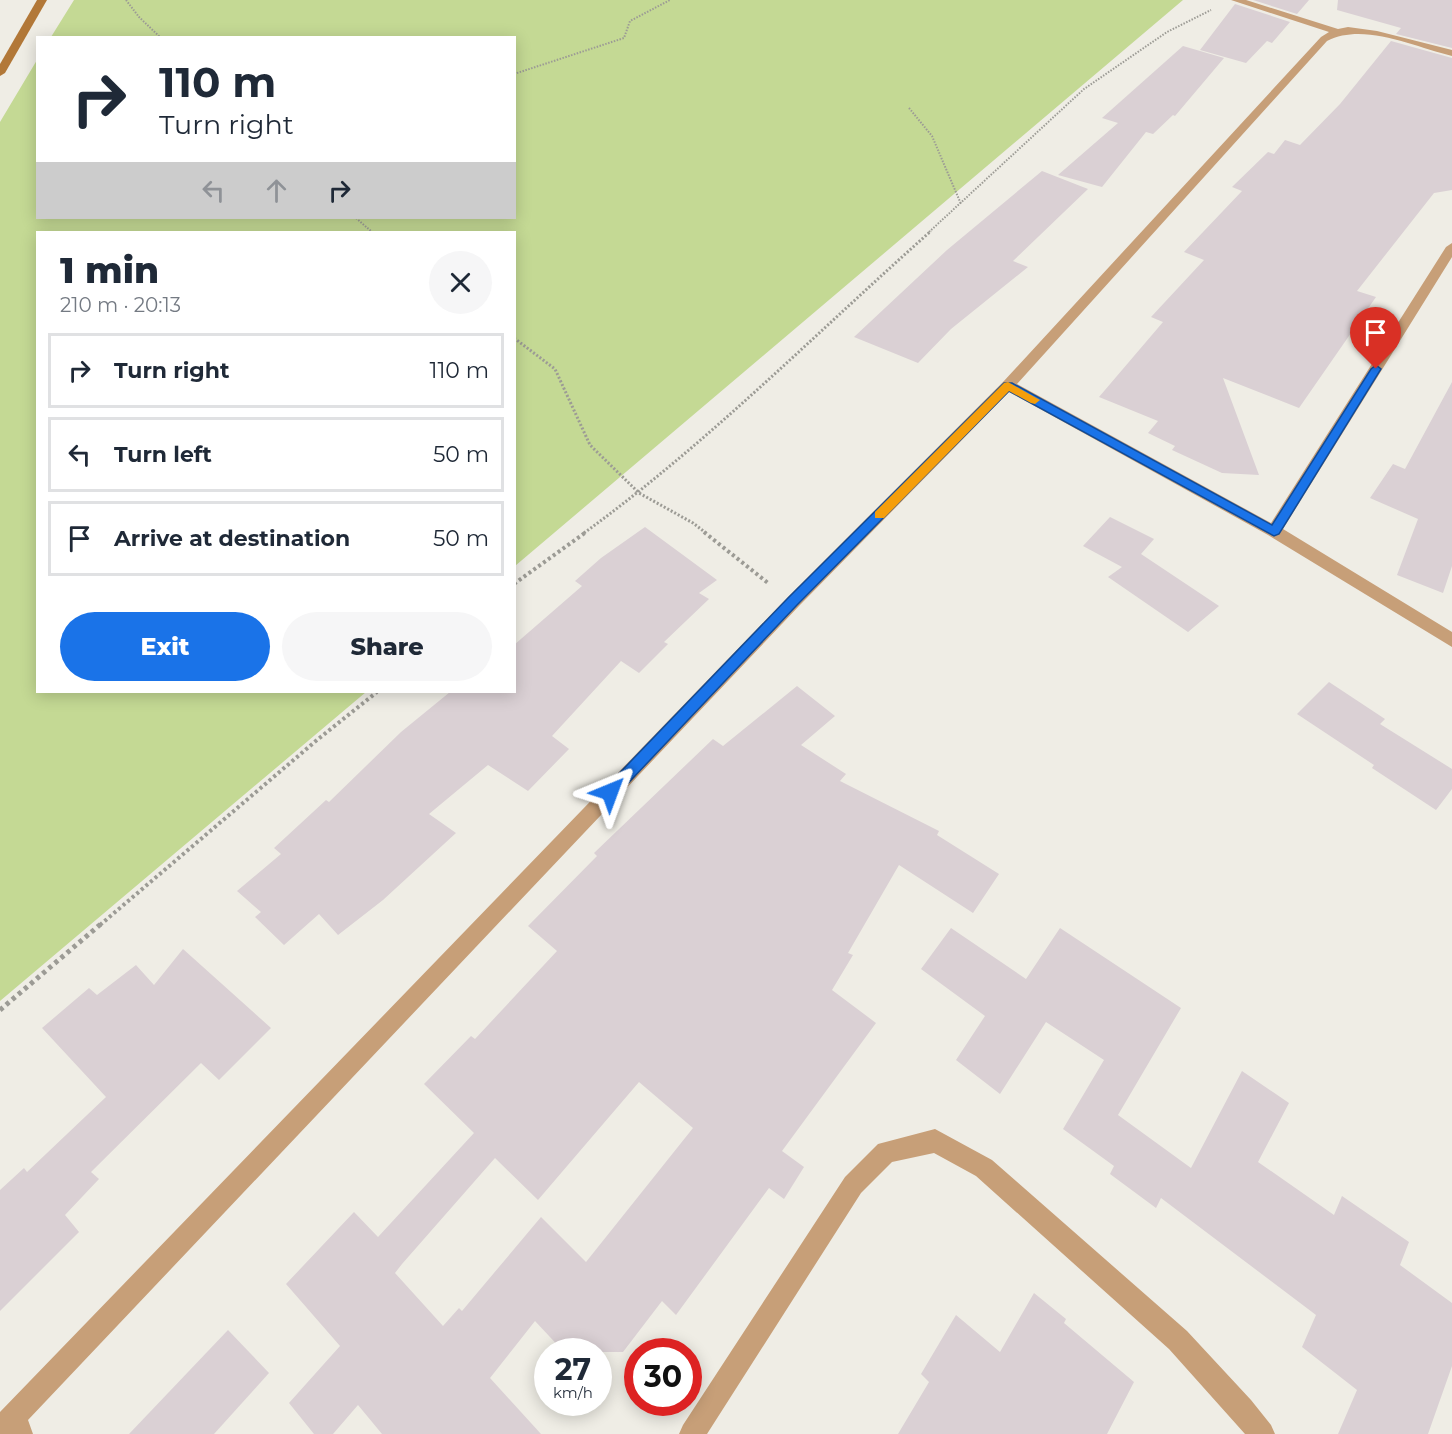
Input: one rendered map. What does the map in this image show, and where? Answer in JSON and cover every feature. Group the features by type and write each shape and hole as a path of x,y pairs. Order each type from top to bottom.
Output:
{"street":[{"path":"0,73 42,0"},
{"path":"1236,0 1338,32 1376,34 1452,53"},
{"path":"11,1427 793,602 1008,386 1324,39 1338,32"},
{"path":"1274,531 1452,247"},
{"path":"1008,386 1274,531 1452,640"},
{"path":"692,1434 853,1185 886,1152 935,1141 984,1168 1178,1340 1262,1434"}],"path":[{"path":"126,0 139,17 159,36"},
{"path":"516,73 624,38 630,21 670,0"},
{"path":"516,583 639,492 766,383 852,301 961,204 1084,89 1167,32 1213,9"},
{"path":"909,108 932,136 961,204"},
{"path":"357,219 371,231"},
{"path":"516,340 555,369 590,445 639,492 693,523 793,602"},
{"path":"0,1010 317,740 376,693"}],"green space":[{"path":"74,0 1183,0 516,565 516,231 36,231 36,693 365,693 0,1001 0,122 36,62 36,219 516,219 516,36 52,36"}],"building":[{"path":"1253,0 1309,0 1297,14"},
{"path":"1338,0 1452,0 1452,48 1396,34 1401,28 1337,10"},
{"path":"1235,4 1290,22 1272,43 1267,41 1246,63 1200,50"},
{"path":"1391,41 1452,58 1452,190 1434,193 1357,291 1376,297 1299,408 1223,378 1259,475 1222,473 1172,450 1175,446 1148,433 1158,421 1099,397 1163,322 1151,317 1204,260 1184,252 1242,191 1232,187 1268,152 1274,154 1285,140 1300,145 1340,104"},
{"path":"1183,46 1224,58 1175,116 1173,115 1153,134 1146,132 1102,187 1058,175 1118,123 1102,118"},
{"path":"1042,171 1088,189 1013,261 1028,267 951,329 918,363 854,337 947,250"},
{"path":"1452,382 1452,566 1443,593 1397,575 1418,519 1370,498 1393,464 1405,469"},
{"path":"1110,517 1154,539 1141,554 1219,606 1188,632 1108,577 1122,567 1083,546"},
{"path":"645,527 717,580 699,593 709,599 664,642 668,644 639,673 621,661 552,736 569,749 528,791 488,765 429,814 456,833 383,900 338,935 319,914 284,945 255,917 261,912 237,891 281,854 274,848 326,800 329,802 401,732 449,693 516,693 516,643 582,586 575,581 601,558"},
{"path":"1329,682 1385,719 1380,724 1452,769 1452,789 1436,810 1372,768 1374,765 1297,714"},
{"path":"797,686 835,716 801,745 846,774 840,781 939,831 937,835 999,874 973,913 899,865 848,953 853,955 832,990 876,1023 782,1151 804,1167 784,1199 769,1188 676,1315 662,1301 634,1338 624,1338 623,1352 612,1352 612,1338 551,1338 535,1321 490,1378 541,1434 382,1434 358,1405 333,1434 314,1434 289,1403 340,1346 286,1284 354,1212 378,1237 474,1133 424,1084 471,1036 475,1039 557,951 528,926 597,856 594,853 713,739 723,746","holes":["639,1082 693,1128 586,1262 541,1217 462,1311 459,1308 443,1326 395,1273 495,1158 538,1200"]},
{"path":"951,928 1026,979 1060,928 1181,1008 1118,1115 1191,1168 1242,1071 1289,1103 1258,1162 1334,1215 1342,1196 1409,1242 1400,1265 1452,1303 1452,1366 1428,1434 1338,1434 1357,1390 1302,1347 1316,1315 1161,1198 1156,1208 1110,1174 1114,1166 1063,1129 1104,1060 1046,1022 1000,1094 956,1060 985,1016 921,969"},
{"path":"183,949 271,1028 219,1080 201,1063 91,1172 99,1179 65,1215 79,1232 0,1311 0,1190 24,1168 27,1172 106,1097 42,1028 89,988 97,995 136,965 154,985"},
{"path":"1034,1293 1066,1319 1064,1323 1134,1382 1107,1434 898,1434 929,1382 921,1374 956,1315 1000,1352"},
{"path":"228,1330 269,1373 214,1434 129,1434"}],"slow traffic":[{"path":"879,515 1008,386 1035,400"}],"route":[{"path":"610,792 793,602 1008,386 1274,531 1376,369"}]}
